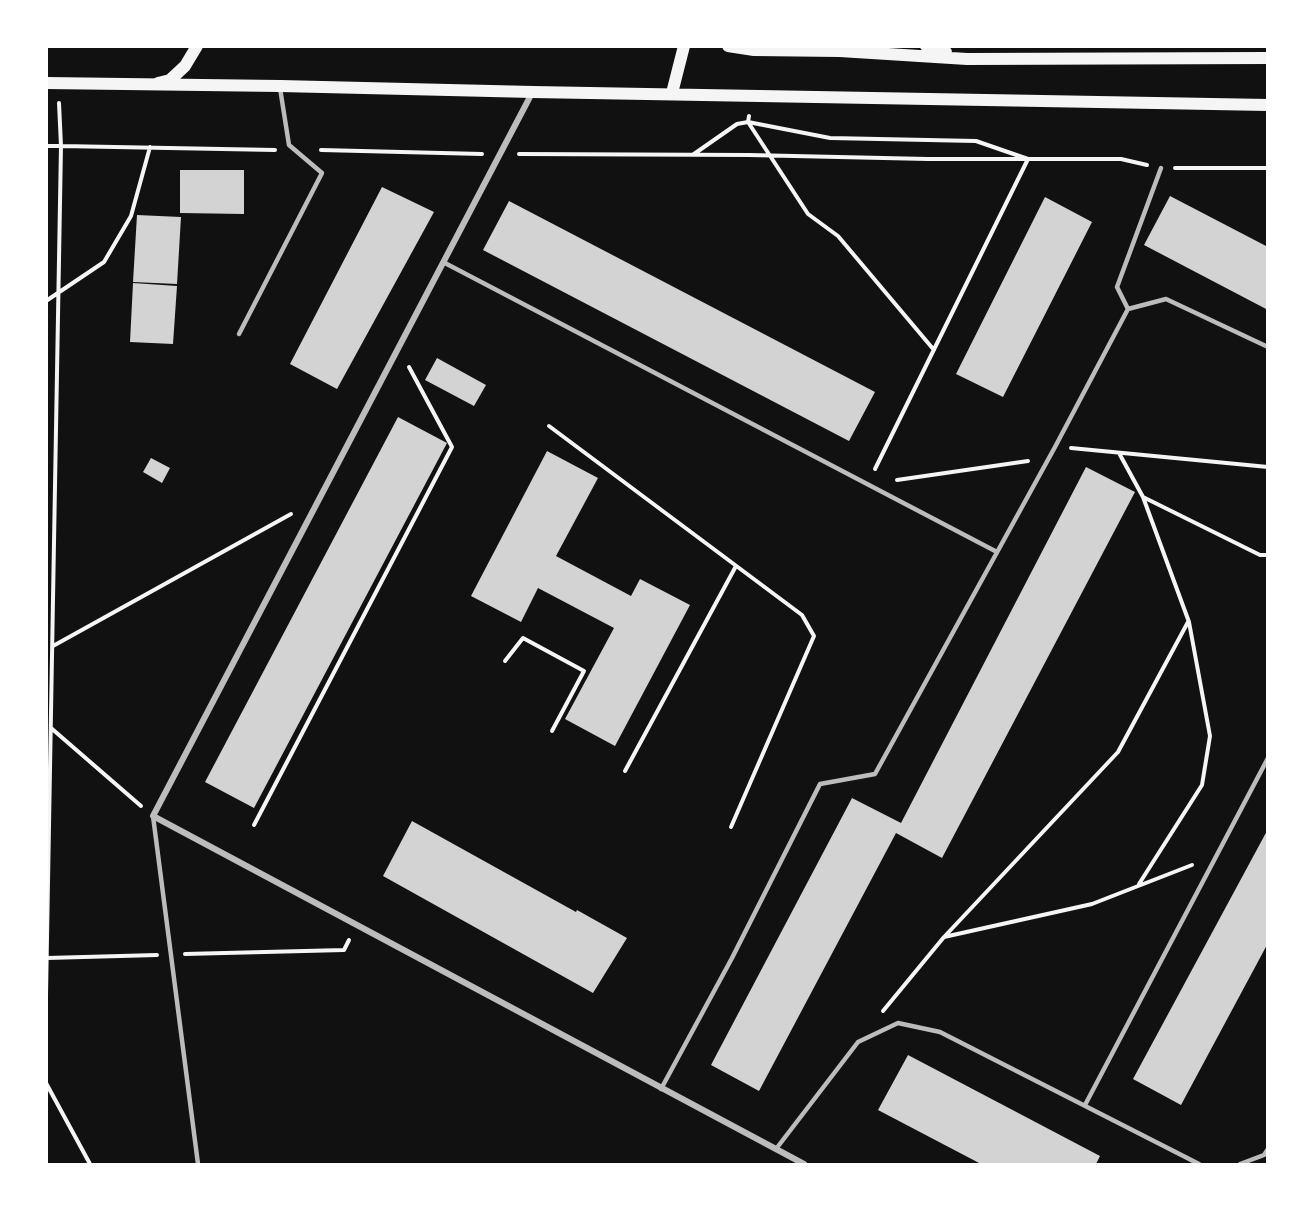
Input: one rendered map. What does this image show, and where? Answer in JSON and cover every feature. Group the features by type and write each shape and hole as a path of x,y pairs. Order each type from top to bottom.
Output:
{"main road":[{"path":"151,85 170,80 185,66 197,46"},
{"path":"672,93 684,46"},
{"path":"728,46 754,50 840,51 967,58 1268,58"},
{"path":"926,46 967,58"},
{"path":"46,83 1268,105"}],"street":[{"path":"532,92 153,816 804,1164"}],"lane":[{"path":"239,334 322,173 289,145 280,86"},
{"path":"1128,309 1118,287 1161,168"},
{"path":"443,262 997,552"},
{"path":"662,1089 732,958 820,784 875,774 1055,447 1128,309 1166,298 1268,346"},
{"path":"1085,1105 1268,758"},
{"path":"153,816 198,1164"},
{"path":"776,1149 858,1042 898,1023 940,1032 1199,1164"},
{"path":"1240,1164 1264,1155 1268,1149"}],"path":[{"path":"46,994 61,146 59,99"},
{"path":"694,155 737,124 748,122 830,138 976,141 1028,159"},
{"path":"748,122 808,214 838,236 934,350"},
{"path":"46,146 500,154 1121,159 1161,168 1268,168"},
{"path":"46,302 104,262 131,216 150,147"},
{"path":"867,484 1028,159"},
{"path":"254,825 452,447 398,348"},
{"path":"549,426 802,615 814,636 731,828"},
{"path":"867,484 1026,463 1055,447 1268,467"},
{"path":"1119,453 1143,497 1189,622 1210,736 1202,785 1138,886"},
{"path":"1143,497 1260,555 1268,555"},
{"path":"52,646 319,499"},
{"path":"625,771 736,566"},
{"path":"858,1042 944,936 1118,752 1189,622"},
{"path":"505,661 523,638 584,671 552,731"},
{"path":"51,727 153,816"},
{"path":"944,936 1092,904 1216,855"},
{"path":"47,958 344,950 356,925"},
{"path":"46,1083 90,1164"}],"building":[{"path":"180,170 244,170 244,214 180,213"},
{"path":"382,187 434,212 337,389 290,364"},
{"path":"1170,196 1268,247 1268,310 1144,245"},
{"path":"1045,197 1092,222 1003,397 956,374"},
{"path":"509,201 875,392 849,441 483,250"},
{"path":"137,215 181,217 177,284 133,282"},
{"path":"133,283 177,286 173,344 130,342"},
{"path":"437,358 486,385 474,406 425,380"},
{"path":"398,417 447,443 254,808 205,782"},
{"path":"547,451 598,478 556,556 631,596 640,579 690,605 615,746 565,719 614,628 538,588 521,622 471,596"},
{"path":"151,458 170,468 162,483 143,472"},
{"path":"1086,467 1135,492 942,858 896,833 759,1091 711,1065 852,798 901,823"},
{"path":"412,821 627,938 593,993 383,876"},
{"path":"1268,829 1268,943 1181,1105 1133,1079"},
{"path":"908,1055 1100,1156 1096,1164 981,1164 878,1110"}]}
